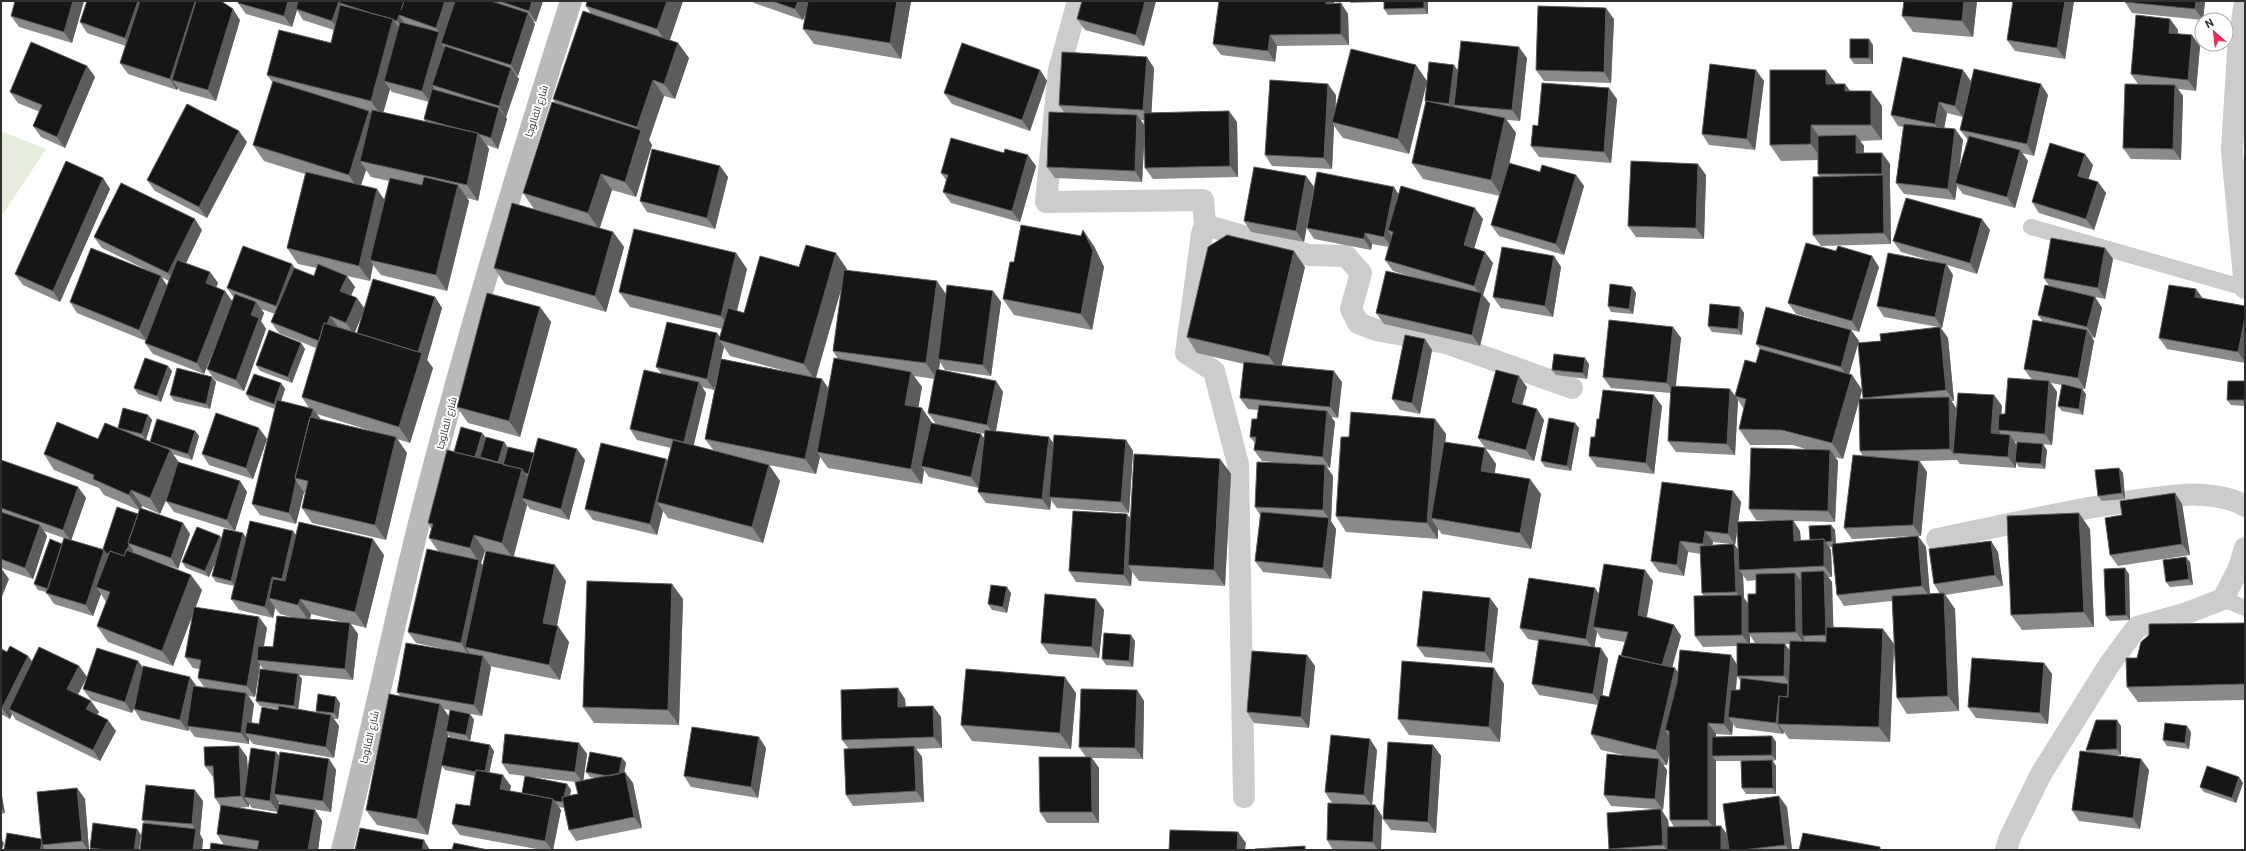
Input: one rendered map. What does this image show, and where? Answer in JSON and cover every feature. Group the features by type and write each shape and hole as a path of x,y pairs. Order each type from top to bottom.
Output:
{"main road":[{"name":"شارع الفالوجا","path":"342,850 417,532 476,311 528,135 572,1"}],"street":[{"path":"1078,1 1059,70 1046,202 1202,200 1205,225 1202,234 1186,353 1214,371 1238,464 1244,796"},
{"path":"2245,1 2232,150 2245,288"},
{"path":"1205,225 1309,255 1346,256 1360,273 1351,309 1358,323 1376,330 1446,343 1572,388"},
{"path":"1937,539 2101,506 2185,494 2236,500 2245,506"},
{"path":"2006,850 2010,837 2041,774 2109,665 2137,627 2187,613 2222,599 2239,568 2245,548"}],"lane":[{"path":"2031,227 2245,288"},
{"path":"2222,599 2245,608"}],"green space":[{"path":"1,131 46,149 1,217"}],"building":[{"path":"15,1 73,1 64,32 11,16"},
{"path":"87,1 138,1 125,38 80,22"},
{"path":"140,1 195,2 170,79 120,63"},
{"path":"196,1 221,1 233,9 208,90 172,80"},
{"path":"239,1 288,1 284,16 238,3"},
{"path":"298,1 339,1 332,21 296,9"},
{"path":"340,1 445,1 436,28 399,15 397,21 340,3"},
{"path":"455,1 491,1 528,13 511,65 441,43"},
{"path":"499,1 532,1 529,11"},
{"path":"587,1 667,1 657,29 586,6"},
{"path":"772,1 798,1 795,9"},
{"path":"808,1 897,1 890,43 803,29"},
{"path":"1082,1 1145,1 1136,35 1077,19"},
{"path":"1219,1 1326,1 1326,4 1341,3 1341,34 1270,35 1268,51 1213,44"},
{"path":"1384,1 1424,1 1424,8 1384,9"},
{"path":"1904,1 1964,1 1962,21 1902,16"},
{"path":"2013,1 2065,1 2057,48 2007,40"},
{"path":"2125,1 2196,1 2195,9"},
{"path":"340,5 393,19 371,101 267,75 279,30 331,43"},
{"path":"1538,6 1606,8 1604,72 1536,70"},
{"path":"583,11 678,43 664,84 653,80 637,127 553,99"},
{"path":"2136,15 2170,19 2169,33 2192,35 2188,80 2131,74"},
{"path":"400,22 439,32 422,91 384,81"},
{"path":"1850,39 1869,39 1869,58 1850,58"},
{"path":"1461,41 1519,47 1512,110 1454,105"},
{"path":"31,42 87,66 57,137 33,126 42,105 10,92"},
{"path":"962,43 1040,70 1022,120 944,93"},
{"path":"445,46 511,68 499,106 432,85"},
{"path":"1351,49 1416,65 1398,139 1332,122"},
{"path":"1062,52 1147,57 1143,110 1059,105"},
{"path":"1903,57 1963,70 1955,106 1939,102 1935,124 1891,115"},
{"path":"1429,62 1454,65 1449,104 1425,101"},
{"path":"1710,64 1756,70 1747,139 1702,134"},
{"path":"1974,69 2041,84 2027,144 1960,130"},
{"path":"1770,70 1826,70 1826,84 1845,84 1845,91 1871,91 1871,125 1811,125 1811,144 1770,145"},
{"path":"1270,80 1328,84 1324,158 1265,155"},
{"path":"273,81 369,111 349,175 253,145"},
{"path":"1542,83 1609,88 1604,152 1531,146 1533,125 1538,126"},
{"path":"2125,84 2175,85 2173,149 2123,148"},
{"path":"432,89 499,108 491,138 478,133 424,119"},
{"path":"1426,101 1505,118 1491,180 1412,163"},
{"path":"552,102 641,130 625,182 601,174 588,213 523,193"},
{"path":"187,104 239,131 199,207 147,180"},
{"path":"372,110 478,133 467,185 360,161"},
{"path":"1229,111 1230,166 1145,168 1144,113"},
{"path":"1049,112 1137,115 1135,171 1047,167"},
{"path":"1904,124 1955,129 1948,189 1896,183"},
{"path":"1856,135 1856,153 1882,153 1882,174 1818,174 1818,136"},
{"path":"1969,136 2020,150 2007,197 1955,183"},
{"path":"951,138 1004,153 1005,149 1028,155 1012,211 943,192 948,175 941,173"},
{"path":"2050,143 2085,154 2078,176 2098,182 2086,219 2032,202"},
{"path":"652,149 720,166 707,218 640,201"},
{"path":"66,161 103,178 53,291 15,274"},
{"path":"1631,161 1698,164 1696,228 1628,226"},
{"path":"1509,163 1540,172 1542,165 1576,175 1556,244 1491,225"},
{"path":"1254,167 1306,176 1296,231 1244,221"},
{"path":"306,172 377,189 359,266 287,248"},
{"path":"1317,172 1394,187 1384,237 1365,233 1364,239 1307,228"},
{"path":"1883,175 1884,233 1813,235 1813,177"},
{"path":"424,177 458,185 436,275 370,260 390,178 422,185"},
{"path":"121,183 195,219 168,273 94,237"},
{"path":"1401,186 1475,208 1464,245 1485,252 1474,286 1385,260 1393,232 1388,230"},
{"path":"1906,198 1982,219 1970,263 1893,241"},
{"path":"512,203 613,232 595,296 494,268"},
{"path":"1021,225 1081,236 1083,230 1093,251 1081,314 1003,299 1010,262 1014,262"},
{"path":"634,229 736,253 721,316 619,292"},
{"path":"1227,235 1294,251 1269,356 1187,337 1208,247"},
{"path":"2051,238 2105,248 2098,288 2044,278"},
{"path":"1806,243 1836,251 1838,246 1872,256 1852,321 1788,303"},
{"path":"806,245 836,253 804,364 719,340 728,308 744,313 760,256 799,267"},
{"path":"243,246 292,264 276,306 227,288"},
{"path":"1502,247 1554,256 1545,306 1493,297"},
{"path":"91,248 161,276 139,330 70,302"},
{"path":"1888,253 1946,264 1935,317 1877,306"},
{"path":"177,260 210,272 206,283 225,291 197,363 145,343"},
{"path":"318,264 347,276 340,291 357,298 346,323 330,316 327,324 324,323 319,341 271,322 294,268 314,276"},
{"path":"844,270 937,281 926,363 833,351"},
{"path":"1386,271 1482,293 1472,335 1376,313"},
{"path":"373,279 435,297 418,352 357,333"},
{"path":"1610,284 1632,287 1629,309 1608,306"},
{"path":"947,285 993,291 983,365 938,359"},
{"path":"2045,285 2095,297 2087,327 2038,315"},
{"path":"2169,285 2196,289 2195,297 2245,306 2245,317 2238,352 2159,338"},
{"path":"487,293 540,307 509,421 457,407"},
{"path":"235,294 256,302 251,315 259,318 236,380 207,369"},
{"path":"1710,304 1740,307 1738,329 1708,326"},
{"path":"1766,307 1851,330 1841,367 1756,344"},
{"path":"1609,320 1673,327 1667,383 1603,377"},
{"path":"2033,320 2087,330 2078,378 2024,369"},
{"path":"667,322 717,333 707,379 656,367"},
{"path":"324,323 422,353 399,427 302,397"},
{"path":"1940,327 1946,390 1863,398 1858,343 1881,341 1880,334"},
{"path":"269,330 301,343 288,377 256,365"},
{"path":"1405,335 1425,339 1412,403 1392,399"},
{"path":"1760,349 1852,375 1832,443 1782,430 1739,429 1746,399 1735,396 1745,360 1756,363"},
{"path":"1554,354 1585,358 1583,373 1552,370"},
{"path":"145,358 168,366 157,396 134,388"},
{"path":"834,358 911,372 905,405 922,408 911,469 817,452"},
{"path":"721,359 822,379 805,459 705,439"},
{"path":"1244,362 1334,371 1330,407 1240,398"},
{"path":"177,368 212,377 206,404 170,395"},
{"path":"936,369 996,381 987,425 928,413"},
{"path":"644,370 699,382 684,442 630,429"},
{"path":"1496,370 1519,376 1512,402 1537,409 1526,450 1478,438"},
{"path":"254,374 281,383 274,404 246,394"},
{"path":"2008,378 2049,381 2045,434 1998,430 1999,414 2005,414"},
{"path":"2228,381 2245,381 2245,400 2227,400"},
{"path":"2062,384 2082,389 2079,409 2058,406"},
{"path":"1671,386 1730,389 1727,444 1668,441"},
{"path":"1603,390 1654,395 1646,463 1589,456 1591,437 1595,437 1597,419 1599,419"},
{"path":"1958,393 1994,395 1991,433 2010,435 2008,457 1953,453"},
{"path":"1949,397 1950,449 1860,451 1859,399"},
{"path":"277,400 313,409 295,478 296,481 289,513 252,504"},
{"path":"1259,405 1327,411 1323,457 1254,450 1256,437 1250,437 1252,419 1257,419"},
{"path":"123,408 148,415 142,434 118,428"},
{"path":"1351,412 1435,419 1427,523 1336,516 1341,437 1349,437"},
{"path":"216,413 259,428 246,468 202,454"},
{"path":"310,417 396,437 375,525 302,508 308,481 295,478"},
{"path":"1549,418 1575,423 1567,466 1541,461"},
{"path":"157,419 195,431 188,454 150,442"},
{"path":"57,422 98,439 105,423 170,450 150,498 131,490 129,495 93,479 94,475 44,454"},
{"path":"931,423 981,434 971,477 921,466"},
{"path":"461,427 482,433 475,457 454,452"},
{"path":"985,430 1049,437 1042,499 978,492"},
{"path":"1054,435 1126,440 1121,502 1049,497"},
{"path":"486,437 504,442 498,462 480,457"},
{"path":"538,438 577,449 561,509 522,498"},
{"path":"673,440 769,465 752,527 657,502"},
{"path":"1444,442 1485,448 1481,471 1530,479 1520,533 1431,518"},
{"path":"2017,442 2043,444 2041,464 2015,462"},
{"path":"601,443 666,459 650,524 585,509"},
{"path":"508,447 534,453 528,474 522,469 503,465"},
{"path":"1751,448 1830,450 1828,511 1749,509"},
{"path":"447,450 522,469 502,543 474,535 470,548 429,538 433,524 428,523"},
{"path":"1134,454 1220,459 1214,570 1128,565"},
{"path":"1853,455 1919,461 1913,525 1844,528"},
{"path":"1,460 78,487 63,530 1,508"},
{"path":"178,462 240,481 227,520 166,501"},
{"path":"1257,462 1325,465 1323,510 1255,507"},
{"path":"2119,468 2122,493 2098,496 2095,470"},
{"path":"1662,482 1733,491 1728,534 1705,531 1703,544 1680,541 1677,565 1651,561"},
{"path":"2175,493 2182,544 2110,555 2105,518 2122,515 2120,501"},
{"path":"117,507 138,514 128,543 129,545 124,556 110,551 108,554 103,549"},
{"path":"140,508 183,523 171,558 128,543"},
{"path":"1073,511 1127,514 1124,575 1069,571"},
{"path":"1,512 40,525 25,568 1,559"},
{"path":"1261,512 1329,518 1323,568 1255,561"},
{"path":"2079,513 2084,612 2011,615 2007,516"},
{"path":"1793,520 1794,541 1824,539 1824,566 1739,570 1737,522"},
{"path":"250,521 293,531 282,579 272,577 265,607 231,599"},
{"path":"299,522 373,539 355,612 300,599 298,605 269,598 273,579 285,581"},
{"path":"1831,525 1832,541 1825,542 1824,539 1810,540 1809,526"},
{"path":"197,527 220,536 205,571 182,562"},
{"path":"224,529 243,533 231,581 212,576"},
{"path":"1918,536 1922,586 1837,595 1832,544"},
{"path":"64,538 104,550 86,605 46,593"},
{"path":"50,539 62,544 48,589 34,584"},
{"path":"1991,541 1995,575 1934,584 1929,549"},
{"path":"1734,544 1736,592 1702,593 1700,546"},
{"path":"427,549 479,560 461,643 408,632"},
{"path":"126,550 191,575 162,651 97,626 110,592 96,587 110,551 124,556"},
{"path":"486,551 555,565 543,623 558,626 549,665 465,647"},
{"path":"2186,557 2189,579 2166,582 2163,560"},
{"path":"1604,564 1645,570 1638,615 1674,625 1662,665 1621,656 1628,632 1593,627"},
{"path":"2125,568 2126,615 2106,616 2104,569"},
{"path":"1824,571 1826,635 1802,636 1801,572"},
{"path":"1795,573 1796,632 1748,633 1748,594 1756,594 1756,574"},
{"path":"1529,578 1595,588 1586,639 1520,628"},
{"path":"587,581 672,584 668,710 583,707"},
{"path":"991,585 1007,587 1003,607 988,604"},
{"path":"1423,591 1490,598 1485,652 1417,646"},
{"path":"1944,593 1948,696 1897,698 1892,596"},
{"path":"1045,594 1096,599 1092,647 1041,643"},
{"path":"1742,595 1742,635 1695,636 1694,596"},
{"path":"194,607 259,617 247,686 198,678 201,660 185,657"},
{"path":"277,616 350,623 345,669 257,660 258,646 273,647"},
{"path":"2245,623 2245,684 2127,687 2126,658 2137,658 2141,642 2149,635 2149,624"},
{"path":"1826,627 1883,629 1879,727 1778,724 1779,696 1788,697 1790,641 1826,642"},
{"path":"1104,633 1131,635 1129,661 1102,659"},
{"path":"1539,639 1601,648 1593,694 1532,684"},
{"path":"406,643 483,656 474,705 397,692"},
{"path":"1737,643 1785,644 1784,676 1737,676"},
{"path":"10,646 28,656 2,708 1,649 7,652"},
{"path":"39,647 79,666 67,689 91,701 86,709 108,720 93,750 9,709"},
{"path":"97,648 138,661 125,702 83,689"},
{"path":"1680,650 1731,655 1724,724 1708,723 1708,820 1670,820 1669,731 1665,730 1677,682"},
{"path":"1252,651 1307,655 1301,717 1247,712"},
{"path":"1619,655 1675,668 1656,750 1591,734 1600,695 1609,697"},
{"path":"1972,658 2044,663 2040,713 1968,707"},
{"path":"1402,661 1494,668 1489,727 1398,719"},
{"path":"143,666 190,677 180,720 134,709"},
{"path":"260,669 298,674 294,706 256,701"},
{"path":"966,669 1065,677 1060,733 961,725"},
{"path":"1741,678 1788,684 1787,697 1779,696 1776,723 1728,717 1731,690 1740,690"},
{"path":"193,686 246,693 241,733 187,726"},
{"path":"898,688 898,707 933,706 934,737 842,740 841,690"},
{"path":"1081,689 1137,690 1135,748 1079,747"},
{"path":"318,694 336,697 334,713 316,711"},
{"path":"389,694 440,704 417,819 366,810"},
{"path":"279,706 331,715 326,747 245,733 247,722 259,724 262,707 278,710"},
{"path":"450,710 470,714 466,735 446,731"},
{"path":"2096,720 2117,720 2117,749 2086,750"},
{"path":"2165,723 2187,726 2185,743 2163,740"},
{"path":"692,727 759,737 751,787 684,776"},
{"path":"505,734 579,743 575,772 502,763"},
{"path":"1331,735 1370,739 1364,795 1325,792"},
{"path":"1772,736 1772,755 1712,756 1712,737"},
{"path":"447,737 490,745 485,771 476,770 476,772 441,765"},
{"path":"1388,742 1433,745 1428,822 1383,819"},
{"path":"239,746 241,796 215,798 213,766 205,766 204,747"},
{"path":"914,746 916,791 846,795 844,749"},
{"path":"251,748 276,752 270,801 244,797"},
{"path":"2080,751 2141,759 2133,818 2072,810"},
{"path":"280,752 329,759 323,801 274,794"},
{"path":"590,752 622,758 619,774 608,776 586,772"},
{"path":"1607,754 1659,759 1655,799 1604,795"},
{"path":"1039,757 1091,757 1092,812 1040,812"},
{"path":"1772,760 1773,788 1742,788 1741,761"},
{"path":"2207,766 2239,777 2232,798 2200,787"},
{"path":"476,770 503,775 500,789 553,799 545,841 452,824 456,804 470,806"},
{"path":"625,772 634,817 569,830 562,797 578,794 575,782"},
{"path":"525,776 567,784 564,797 562,797 563,802 522,793"},
{"path":"146,785 195,790 192,824 142,820"},
{"path":"77,788 82,841 42,845 37,792"},
{"path":"1779,796 1785,845 1729,850 1723,804"},
{"path":"1328,803 1375,805 1373,842 1327,840"},
{"path":"279,804 315,810 308,850 257,850 259,841 217,834 221,805 277,814"},
{"path":"1661,809 1663,845 1609,849 1607,813"},
{"path":"93,823 137,829 134,850 106,850 90,848"},
{"path":"143,823 196,829 193,850 140,850"},
{"path":"1721,826 1721,850 1667,850 1667,827"},
{"path":"360,828 424,840 422,850 355,850"},
{"path":"1170,830 1238,832 1237,850 1169,850"},
{"path":"7,833 41,839 42,843 40,850 4,850"},
{"path":"1803,833 1880,847 1880,850 1799,850"},
{"path":"211,843 253,849 253,850 210,850"},
{"path":"454,843 488,850 452,850"},
{"path":"1305,846 1305,850 1255,850 1255,849"}]}
